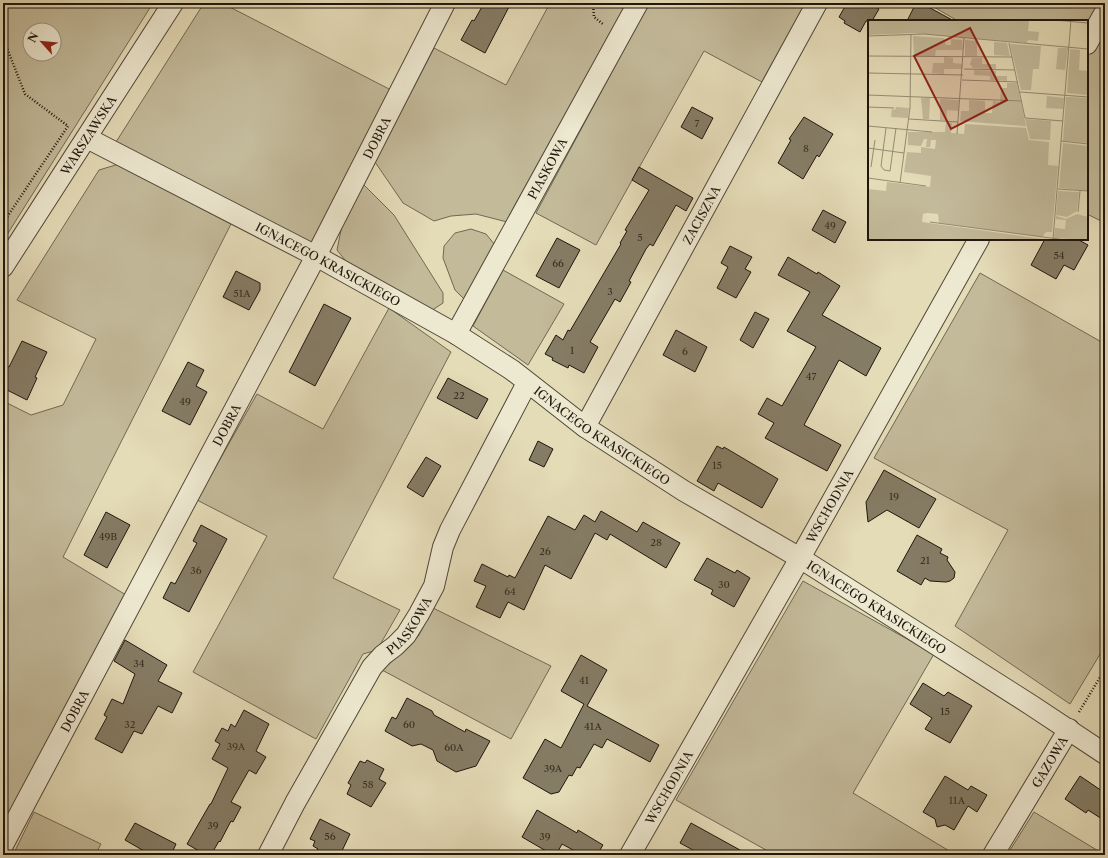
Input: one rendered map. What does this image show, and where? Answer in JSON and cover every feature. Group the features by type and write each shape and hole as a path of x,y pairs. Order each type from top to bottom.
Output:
{"street":[{"name":"WARSZAWSKA","path":"3,267 174,3"},
{"name":"DOBRA","path":"3,845 316,256 446,3"},
{"name":"PIASKOWA","path":"456,334 638,3"},
{"name":"ZACISZNA","path":"585,427 818,3"},
{"path":"1088,42 1105,12"},
{"name":"IGNACEGO KRASICKIEGO","path":"87,138 316,256 456,334 512,370 585,427 684,491 800,558 1069,729 1105,754"},
{"name":"WSCHODNIA","path":"630,855 800,558 978,240"},
{"name":"PIASKOWA","path":"268,855 295,803 372,667 406,635 419,614 434,586 443,548 450,530 527,383"},
{"name":"GAZOWA","path":"993,855 1069,729"}],"path":[{"path":"593,3 594,17 620,35"},
{"path":"3,38 25,94 68,126 3,223"},
{"name":"GAZOWA","path":"1069,729 1105,669"}],"shaded area":[{"path":"3,3 153,3 3,241"},
{"path":"204,3 222,3 391,90 313,244 116,142"},
{"path":"550,3 629,3 507,222 476,214 451,216 434,221 403,203 375,162 434,48 506,85"},
{"path":"649,3 806,3 762,82 704,51 596,245 536,213"},
{"path":"927,3 1105,3 1105,223 1088,214 1088,20 956,20"},
{"path":"119,164 231,224 63,557 126,595 3,828 3,401 31,415 63,405 96,339 17,300 99,170"},
{"path":"363,184 394,215 443,293 443,303 431,311 349,265 337,250 343,220"},
{"path":"471,229 486,234 495,245 466,301 455,290 443,258 444,246 455,233"},
{"path":"503,270 564,304 528,365 473,326"},
{"path":"980,273 1105,344 1105,646 1070,704 955,626 1008,530 874,458"},
{"path":"389,308 451,352 333,578 400,610 377,650 363,654 316,739 193,672 267,536 197,500 257,394 323,429"},
{"path":"803,581 934,654 853,793 956,855 775,855 676,800"},
{"path":"433,608 551,666 511,739 382,670 411,645 419,635"},
{"path":"34,812 101,844 95,855 13,855"},
{"path":"1034,812 1105,855 1007,855"}],"building":[{"path":"484,3 511,3 485,53 461,40 472,20 474,21"},
{"path":"847,3 868,3 879,9 873,20 866,21 860,32 844,23 845,21 839,17"},
{"path":"916,3 921,3 952,20 908,20"},
{"path":"692,107 713,118 702,139 681,127"},
{"path":"804,117 833,134 819,157 817,155 803,179 778,163 791,140 789,139"},
{"path":"639,167 693,198 686,211 676,205 653,246 650,244 646,249 620,302 615,299 590,342 598,347 584,373 569,365 568,368 552,360 553,358 545,354 556,335 563,340 568,330 570,331 621,244 620,243 627,231 625,230 649,190 632,180"},
{"path":"823,210 846,222 835,243 812,230"},
{"path":"557,238 580,250 559,288 536,276"},
{"path":"1044,240 1079,240 1088,245 1074,270 1064,265 1056,279 1031,265"},
{"path":"730,246 752,257 745,269 751,272 736,298 717,288 728,267 721,263"},
{"path":"788,257 817,274 818,272 840,286 822,315 881,348 866,376 839,360 804,425 841,445 827,471 765,438 774,423 758,414 767,398 782,406 816,347 787,331 810,292 778,275"},
{"path":"236,271 260,283 260,290 249,310 223,297"},
{"path":"324,304 351,318 315,386 289,372"},
{"path":"755,312 769,319 753,348 740,340"},
{"path":"676,330 707,347 695,372 663,355"},
{"path":"22,341 47,352 35,377 37,378 27,400 3,388 3,364 9,367"},
{"path":"188,362 204,370 196,386 207,392 190,425 162,411"},
{"path":"448,378 488,399 477,419 437,398"},
{"path":"538,441 553,449 544,467 529,460"},
{"path":"717,446 723,449 724,447 778,479 762,508 718,483 714,491 697,481"},
{"path":"426,457 441,466 423,497 407,487"},
{"path":"884,470 936,499 919,528 887,510 868,522 866,502"},
{"path":"601,511 637,532 643,522 680,543 666,568 610,534 607,540 595,533 571,579 545,565 524,610 508,602 500,618 476,607 486,586 474,581 482,564 508,577 509,575 515,578 548,516 575,530 584,515 595,522"},
{"path":"106,512 130,525 107,568 84,555"},
{"path":"201,525 227,539 189,612 163,598 171,582 175,584 197,543 193,541"},
{"path":"917,535 942,549 940,553 948,557 947,560 955,572 954,578 946,582 930,581 925,578 921,585 897,571"},
{"path":"707,558 735,573 737,570 750,578 734,607 711,594 713,590 694,580"},
{"path":"125,640 167,665 158,681 182,693 172,713 158,706 142,734 134,731 122,753 95,739 107,717 104,715 112,699 123,704 135,674 114,661"},
{"path":"581,655 607,670 587,706 659,745 650,762 607,739 602,748 594,744 580,768 577,767 572,776 569,775 559,792 551,794 523,778 545,739 561,748 584,704 561,691"},
{"path":"923,683 944,696 948,692 972,706 950,743 925,729 932,718 910,704"},
{"path":"407,698 432,711 434,715 465,732 466,729 490,741 476,766 456,772 437,761 433,750 421,744 412,746 385,731 392,717 396,719"},
{"path":"244,710 269,724 256,751 266,757 256,774 249,770 231,802 241,807 211,855 206,855 187,844 211,804 228,768 212,759 220,744 215,741 222,728 228,731 231,724 235,727"},
{"path":"367,760 384,769 379,779 386,783 371,807 347,794 351,785 348,783 360,761 365,763"},
{"path":"945,776 968,790 971,786 987,795 977,812 968,806 954,830 945,825 937,827 935,819 923,812"},
{"path":"1080,776 1105,793 1105,821 1088,810 1086,813 1065,799"},
{"path":"537,810 577,833 578,830 603,845 597,855 582,855 562,844 556,855 553,855 522,837"},
{"path":"320,819 350,834 340,855 315,855 318,849 313,846 315,841 310,839"},
{"path":"135,823 176,844 171,855 151,855 125,840"},
{"path":"691,823 749,855 702,855 680,843"}]}
